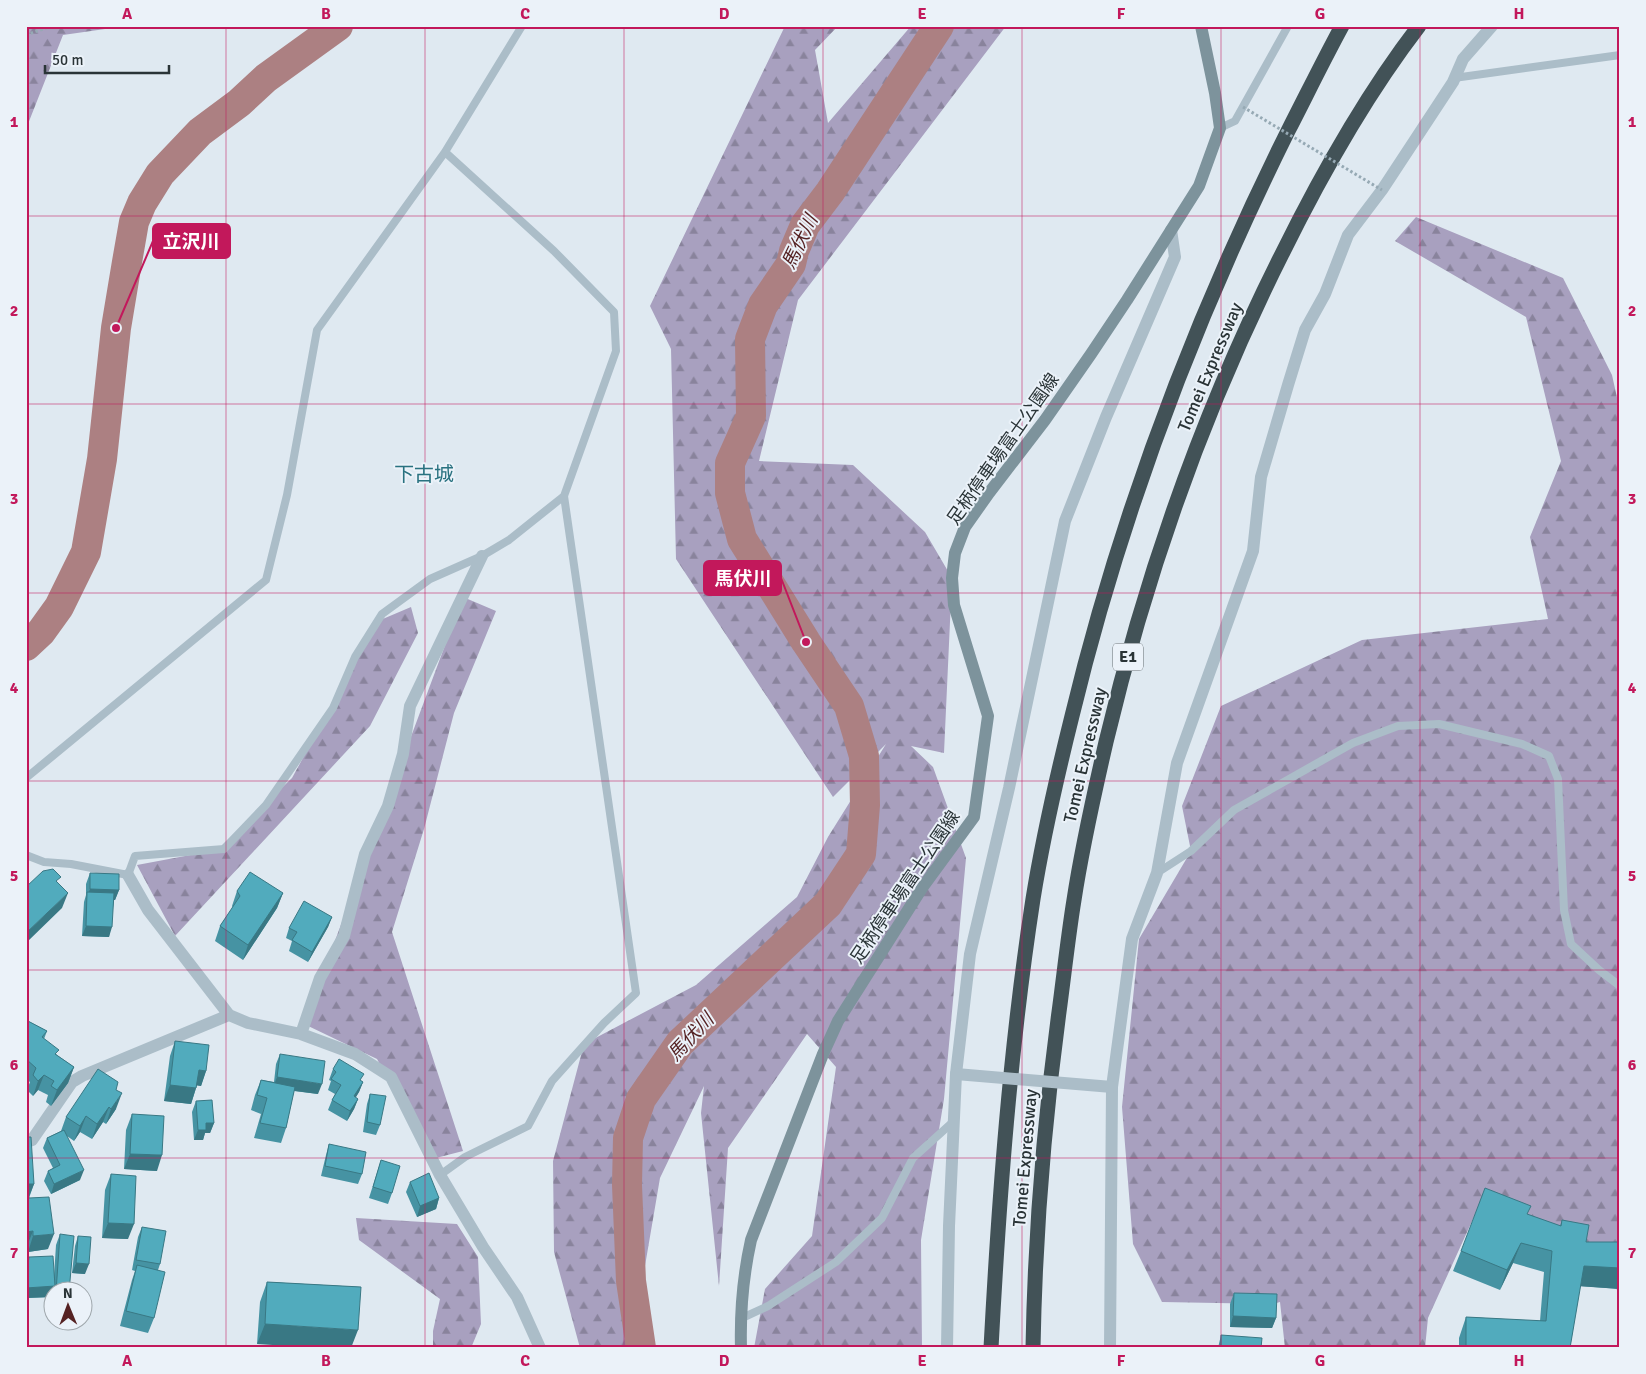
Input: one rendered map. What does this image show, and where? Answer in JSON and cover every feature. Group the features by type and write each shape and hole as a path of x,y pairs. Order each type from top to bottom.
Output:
{"highway":[{"name":"Tomei Expressway","path":"991,1348 1000,1198 1019,1001 1034,896 1054,787 1084,667 1118,548 1154,442 1193,340 1242,225 1342,26"},
{"name":"Tomei Expressway","path":"1033,1348 1042,1160 1054,1046 1074,898 1095,787 1120,685 1150,585 1196,451 1229,367 1262,293 1299,220 1347,134 1384,75 1419,26"}],"main road":[{"name":"足柄停車場富士公園線","path":"741,1348 740,1319 745,1266 752,1240 823,1054 838,1021 922,888 974,817 988,716 954,605 952,578 955,553 965,527 1091,354 1199,186 1220,128 1201,26"}],"street":[{"path":"1110,1348 1112,1087 1132,939 1157,873 1177,763 1253,551 1261,477 1305,330 1325,294 1348,236 1382,190 1454,78 1463,59 1492,26"},
{"path":"947,1348 949,1226 956,1074 970,954 1010,788 1065,521 1106,417 1176,257 1171,230"},
{"path":"301,1034 320,978 344,936 365,854 388,806 402,754 410,706 482,556"},
{"path":"128,875 148,910 229,1015 248,1023 301,1034 356,1054 391,1077 440,1175 517,1297 540,1348"},
{"path":"26,1142 32,1140 72,1082 82,1076 229,1015"},
{"path":"956,1074 1112,1087"}],"lane":[{"path":"26,778 266,580 287,495 317,330 445,152 522,26"},
{"path":"1220,128 1235,121 1288,26"},
{"path":"1454,78 1620,55"},
{"path":"440,1175 465,1158 528,1126 552,1081 604,1023 636,992 564,496 616,350 614,312 554,251 445,152"},
{"path":"26,855 44,862 71,864 128,875 136,856 224,849 266,805 333,708 355,657 382,614 430,579 482,556 509,540 564,496"},
{"path":"1157,873 1191,851 1234,810 1353,743 1398,726 1439,724 1494,737 1522,744 1548,756 1558,779 1564,910 1571,944 1599,970 1620,986"},
{"path":"740,1319 768,1306 836,1262 882,1218 913,1158 954,1121"}],"path":[{"path":"26,35 46,28 73,26"},
{"path":"1243,107 1382,190"}],"green space":[{"path":"26,26 126,26 63,35 26,129"},
{"path":"785,26 838,26 815,50 828,123 911,26 1006,26 798,300 759,461 853,465 925,532 952,578 944,753 911,746 933,767 966,858 944,1099 921,1240 922,1348 754,1348 765,1289 812,1236 836,1067 807,1034 728,1148 719,1286 701,1113 704,1086 660,1178 631,1348 580,1348 554,1252 553,1161 584,1044 696,985 797,897 828,837 886,744 833,797 676,559 671,349 650,306"},
{"path":"1416,217 1563,278 1612,375 1620,411 1620,1291 1579,1271 1478,1208 1428,1318 1425,1348 1285,1348 1280,1302 1273,1304 1162,1302 1133,1244 1122,1107 1139,939 1191,851 1182,806 1221,706 1362,640 1548,619 1530,537 1561,461 1526,317 1395,241"},
{"path":"463,597 496,611 454,713 424,829 392,932 463,1151 432,1159 377,1059 304,1024"},
{"path":"411,607 418,633 370,726 175,936 137,865 217,850 292,778 378,621"},
{"path":"356,1218 457,1224 478,1257 481,1324 471,1348 433,1348 433,1331 440,1299 359,1240"}],"building":[{"path":"53,869 61,877 56,881 68,893 26,933 26,887 43,871"},
{"path":"250,872 283,893 248,945 220,926 240,896 237,891"},
{"path":"90,873 119,874 119,890 90,889"},
{"path":"87,892 114,893 112,927 86,926"},
{"path":"304,901 332,917 312,952 292,940 297,932 289,928"},
{"path":"26,1020 47,1031 42,1037 59,1050 55,1054 74,1067 57,1090 51,1086 54,1081 44,1075 38,1081 33,1075 36,1068 26,1059"},
{"path":"175,1041 209,1045 206,1071 199,1070 196,1088 170,1085"},
{"path":"280,1054 325,1061 322,1084 277,1077"},
{"path":"339,1059 364,1074 360,1080 363,1082 354,1096 358,1099 350,1111 332,1100 341,1085 331,1079 336,1072 333,1069"},
{"path":"98,1069 118,1082 116,1090 122,1093 97,1124 86,1116 80,1126 66,1117"},
{"path":"261,1080 295,1087 286,1128 260,1123 267,1098 257,1095"},
{"path":"370,1094 386,1096 380,1125 367,1122"},
{"path":"212,1100 214,1123 206,1123 206,1130 198,1130 196,1101"},
{"path":"132,1114 164,1116 162,1155 130,1154"},
{"path":"64,1130 84,1170 54,1184 48,1171 60,1165 47,1138"},
{"path":"26,1137 31,1137 34,1184 26,1184"},
{"path":"329,1144 366,1152 362,1174 325,1166"},
{"path":"381,1160 400,1166 392,1193 373,1187"},
{"path":"429,1173 439,1198 420,1206 410,1182"},
{"path":"111,1174 136,1176 134,1224 108,1223"},
{"path":"1485,1188 1531,1206 1527,1214 1561,1226 1562,1220 1589,1225 1586,1242 1620,1242 1620,1268 1584,1266 1570,1348 1481,1348 1466,1346 1466,1317 1546,1321 1552,1251 1521,1243 1507,1270 1461,1251"},
{"path":"26,1192 28,1192 29,1198 49,1197 54,1234 33,1236 33,1231 26,1232"},
{"path":"142,1227 166,1231 160,1264 136,1260"},
{"path":"60,1234 74,1236 70,1282 57,1282"},
{"path":"78,1236 91,1237 89,1264 76,1263"},
{"path":"53,1256 55,1282 42,1282 42,1287 26,1288 26,1264 28,1264 29,1257"},
{"path":"137,1265 165,1272 154,1318 126,1311"},
{"path":"267,1282 361,1287 358,1330 265,1324"},
{"path":"1234,1293 1277,1294 1276,1318 1233,1316"},
{"path":"1221,1335 1262,1338 1261,1348 1221,1348"}],"waterway":[{"path":"26,646 41,632 59,607 86,552 102,459 116,328 134,222 142,203 160,174 200,132 239,103 266,78 338,26"},
{"name":"馬伏川","path":"641,1348 631,1281 627,1185 628,1138 641,1099 680,1043 828,904 861,854 865,805 864,756 849,706 806,642 742,539 730,493 730,463 751,416 750,339 763,305 791,264 794,251 805,225 830,192 939,26"}],"place":[{"name":"立沢川","path":"116,328"},
{"name":"馬伏川","path":"806,642"}],"district":[{"name":"下古城","path":"424,474"}]}
